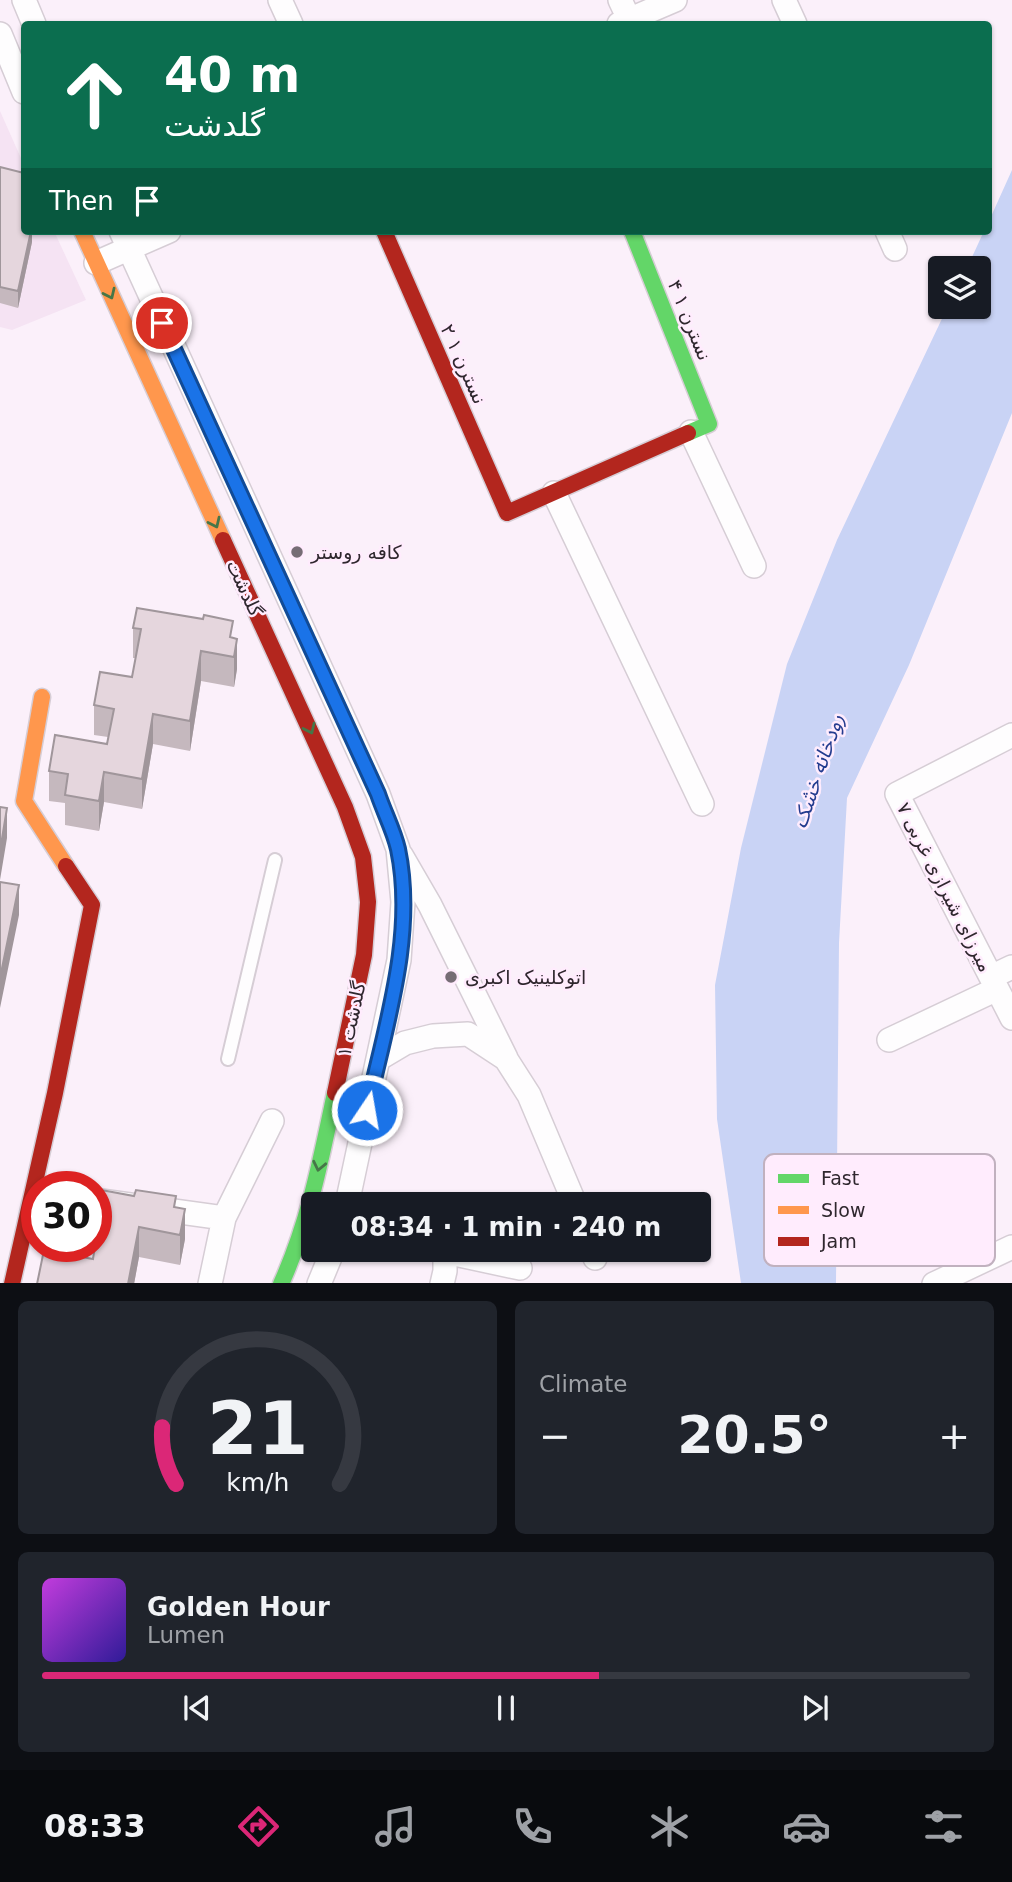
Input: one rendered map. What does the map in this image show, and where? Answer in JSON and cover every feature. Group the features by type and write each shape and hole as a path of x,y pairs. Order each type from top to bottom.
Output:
{"street":[{"path":"24,0 33,21"},
{"path":"280,0 290,21"},
{"path":"623,15 675,0"},
{"path":"784,0 794,21"},
{"path":"0,34 21,85"},
{"name":"گلدشت","path":"84,235 345,807 363,857 368,902 364,955"},
{"path":"96,263 124,240 149,235"},
{"name":"۲ نسترن ۱","path":"386,235 507,513 554,493"},
{"name":"۴ نسترن ۱","path":"633,235 700,428"},
{"name":"گلدشت","path":"124,240 378,794 397,848 403,902 399,960"},
{"path":"702,804 554,493 700,428 754,566"},
{"path":"198,486 230,471"},
{"path":"42,697 24,801 92,905 42,1171"},
{"name":"۷ میرزای شیرازی غربی","path":"1012,735 897,794 1000,978 1012,1018"},
{"path":"397,848 430,905 509,1064"},
{"name":"گلدشت ۱","path":"281,1283 298,1246 314,1193 364,955"},
{"name":"گلدشت ۱","path":"352,1192 399,960"},
{"path":"889,1040 1000,978"},
{"path":"378,1059 405,1043 433,1036 468,1034 506,1059 529,1095 570,1192"},
{"path":"210,1283 224,1218 272,1121"},
{"path":"112,1203 224,1218"},
{"path":"995,1255 1012,1247"},
{"path":"12,1283 22,1262"},
{"path":"319,1283 328,1262"},
{"path":"442,1283 445,1262"},
{"path":"494,1262 520,1268"},
{"path":"934,1283 971,1266"}],"lane":[{"path":"228,1059 275,860"}],"shaded area":[{"path":"0,111 21,158 21,235 56,235 86,300 12,330 0,327"}],"water":[{"name":"رودخانه خشک","path":"1012,170 1012,413 909,665 847,798 839,943 837,1154 764,1154 764,1266 836,1266 836,1283 741,1283 717,1119 715,985 741,848 787,664 837,540 942,319 991,319 991,256 973,256 982,235 992,235 992,214"}],"building":[{"path":"0,167 21,172 21,235 30,235 18,291 0,287"},
{"path":"137,608 233,621 230,637 237,639 234,657 201,651 190,721 153,714 142,779 104,772 99,801 65,795 68,774 49,771 55,735 107,744 114,709 94,705 100,672 132,677 141,629 133,628"},
{"path":"0,807 7,808 0,851"},
{"path":"0,882 19,885 0,978"},
{"path":"136,1190 176,1196 174,1207 185,1209 180,1235 139,1227 128,1283 37,1283 42,1262 112,1262 112,1192 134,1196"}],"traffic: fast":[{"path":"634,235 709,424 688,433"},
{"path":"281,1283 307,1214 335,1093"}],"traffic: slow":[{"path":"84,235 223,540"},
{"path":"42,697 24,801 66,866"}],"traffic: jam":[{"path":"386,235 507,513 688,433"},
{"path":"223,540 345,807 363,857 368,902 364,955 335,1093"},
{"path":"12,1283 55,1093 92,905 66,866"}],"place":[{"name":"کافه روستر","path":"297,552"},
{"name":"اتوکلینیک اکبری","path":"451,977"}],"route":[{"path":"162,323 378,794 397,848 403,902 399,960 367,1110"}]}
